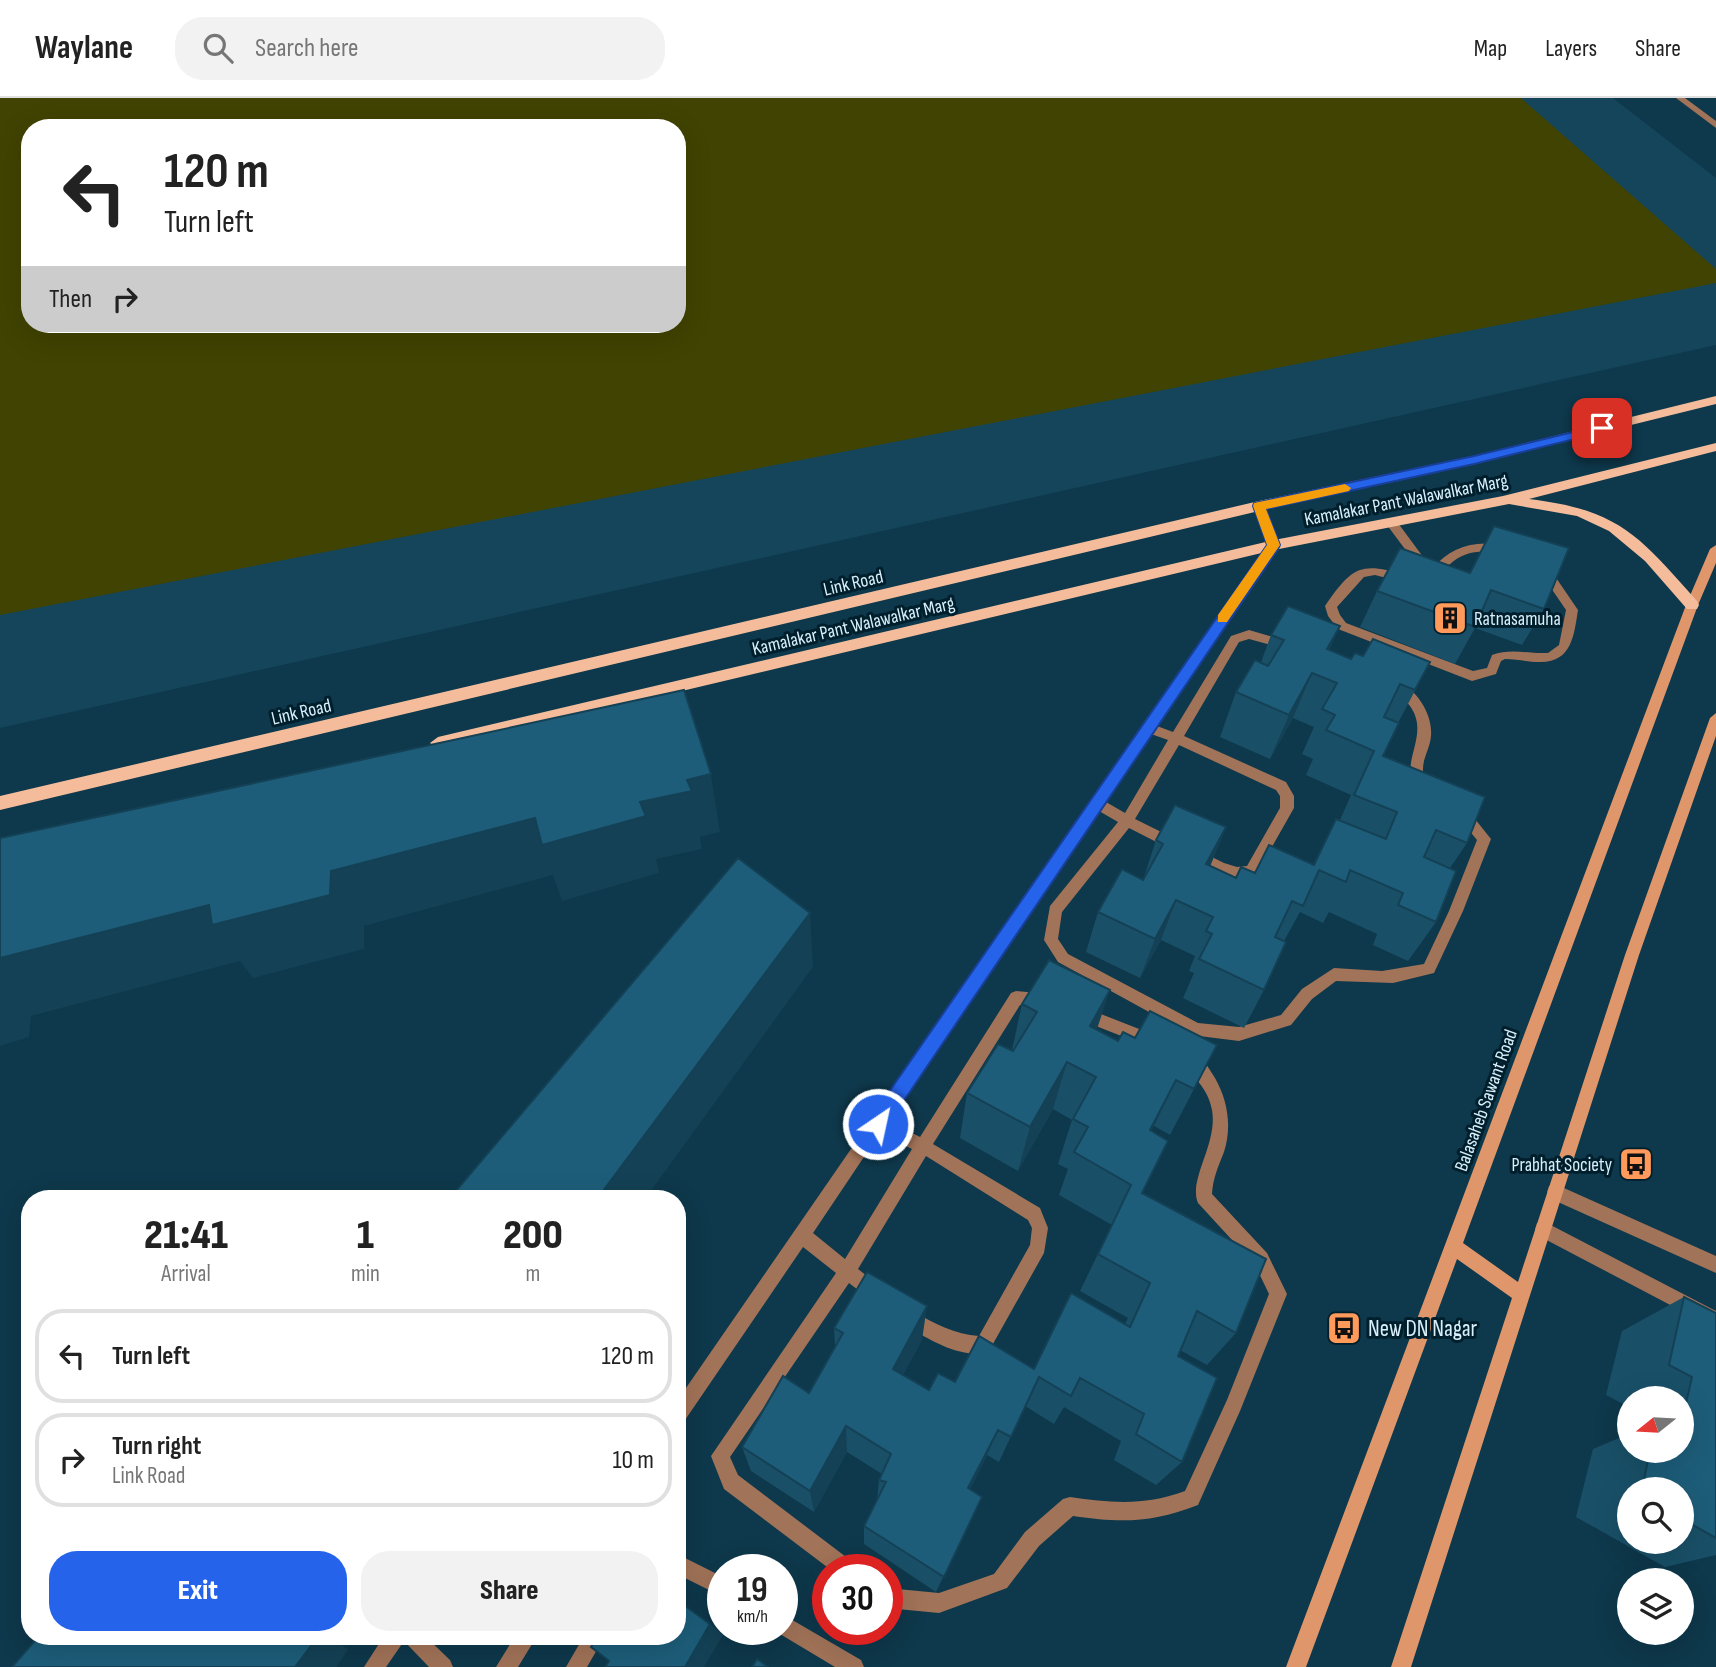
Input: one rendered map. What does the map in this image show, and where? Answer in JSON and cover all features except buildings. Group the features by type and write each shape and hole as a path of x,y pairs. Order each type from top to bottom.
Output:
{"main road":[{"name":"Link Road","path":"0,803 1259,506 1474,460 1716,400"},
{"name":"Kamalakar Pant Walawalkar Marg","path":"423,747 1274,545 1503,501 1716,447"},
{"path":"1503,501 1567,509 1600,519 1641,548 1692,605"},
{"name":"Balasaheb Sawant Road","path":"1296,1667 1692,605 1716,549"},
{"path":"1401,1667 1632,955 1716,718"},
{"path":"1453,1246 1522,1295"}],"street":[{"path":"1680,98 1716,125"},
{"path":"686,1404 1274,545 1259,506"},
{"path":"1391,522 1421,579"},
{"path":"1421,579 1447,557 1466,549 1489,546 1520,552"},
{"path":"1421,579 1375,571 1360,573 1331,606 1334,616 1342,625 1472,676 1485,675 1492,671 1496,658 1505,653 1520,652 1540,658 1553,657 1564,647 1572,610 1570,603 1537,563"},
{"path":"1302,650 1249,634 1235,639 1127,821 1055,910 1051,940 1063,958 1196,1030 1239,1034 1286,1020 1307,994 1334,974 1373,979 1405,977 1429,968 1456,911 1484,839 1468,817 1418,776 1415,759 1423,744 1424,723 1410,694 1387,679"},
{"path":"1097,803 1220,868 1237,873 1251,871 1287,808 1287,796 1281,786 1148,728"},
{"path":"826,1554 731,1482 720,1456 847,1271 1016,998 1043,999 1181,1052 1208,1075 1222,1117 1216,1150 1205,1171 1204,1197 1261,1259 1278,1294 1234,1405 1191,1498 1158,1511 1118,1514 1070,1506 1032,1539 1000,1581 939,1603 903,1600"},
{"path":"802,1235 847,1271 945,1339 965,1345 983,1345 1038,1247 1040,1228 1034,1214 923,1146 878,1124"},
{"path":"1555,1192 1716,1265"},
{"path":"1543,1230 1716,1320"},
{"path":"686,1568 707,1579"},
{"path":"798,1634 854,1667"},
{"path":"374,1667 390,1645"},
{"path":"420,1645 443,1667"},
{"path":"506,1667 521,1645"},
{"path":"576,1667 589,1645"}],"shaded area":[{"path":"0,98 1613,98 1716,178 1716,345 0,728"},
{"path":"0,98 1521,98 1716,269 1716,283 0,615"}],"slow traffic":[{"path":"1223,618 1274,545 1259,506 1345,488"}],"place":[{"name":"Ratnasamuha","path":"1450,618"},
{"name":"Prabhat Society","path":"1636,1164"},
{"name":"New DN Nagar","path":"1344,1328"}],"route":[{"path":"878,1124 1274,545 1259,506 1474,460 1602,428"}]}
